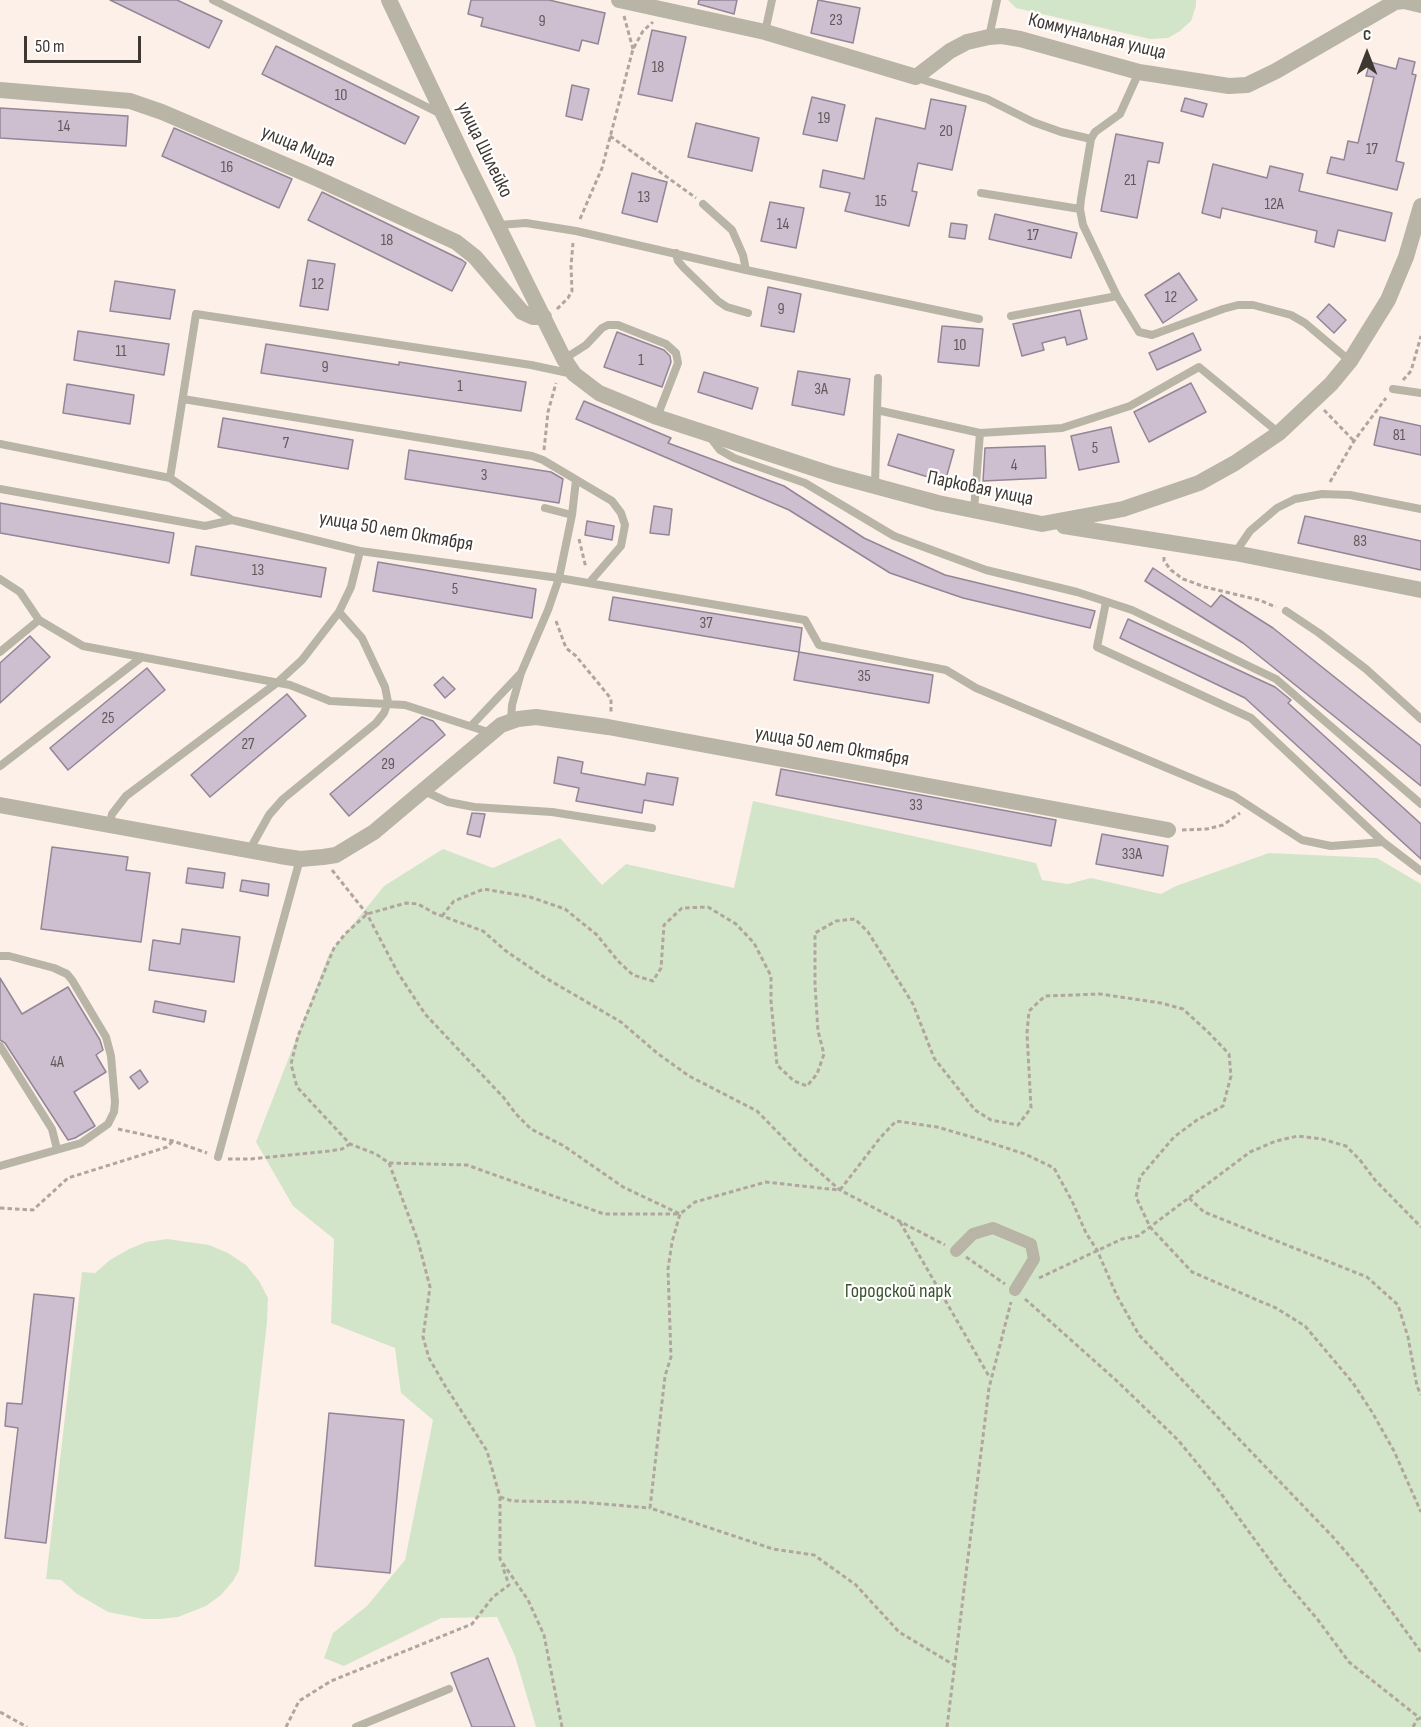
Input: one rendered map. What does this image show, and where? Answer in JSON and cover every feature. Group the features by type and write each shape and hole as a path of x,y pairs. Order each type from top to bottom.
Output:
{"street":[{"name":"улица Шилейко","path":"388,0 544,317"},
{"path":"619,0 659,6 765,32 916,77"},
{"name":"Коммунальная улица","path":"916,77 950,51 967,42 1002,36 1139,72 1229,87 1247,85 1395,2 1421,4"},
{"name":"улица Мира","path":"0,90 130,101 162,112 318,179 456,242 475,257 522,312 533,317 544,317"},
{"name":"Парковая улица","path":"544,317 564,359 574,374 599,393 657,417 823,471 938,503 1042,524 1123,509 1199,483 1235,463 1279,433 1331,384 1350,361 1388,300 1406,256 1421,206"},
{"path":"1042,524 1235,553 1421,590"},
{"name":"улица 50 лет Октября","path":"0,804 300,859 336,855 374,832 492,733 511,722 537,717 608,727 1168,830"},
{"path":"956,1251 973,1234 993,1228 1031,1244 1035,1259 1015,1290"}],"lane":[{"path":"213,0 444,115"},
{"path":"765,32 772,0"},
{"path":"989,37 997,0"},
{"path":"1139,72 1120,114 1095,132 1091,139 1080,209 1083,225 1134,327 1145,334 1160,334 1230,307 1253,305 1291,315 1305,323 1350,361"},
{"path":"916,77 987,99 1033,122 1061,132 1091,139"},
{"path":"981,193 1080,209"},
{"path":"703,204 732,230 743,255 746,270"},
{"path":"498,225 526,223 576,231 746,270 979,319"},
{"path":"676,253 678,261 684,268 718,301 727,307 748,313"},
{"path":"1011,316 1117,296"},
{"path":"170,478 196,314 531,365 574,374"},
{"path":"564,359 586,345 602,328 608,325 618,325 666,344 676,353 678,363 657,417"},
{"path":"877,410 980,433 1062,428 1130,406 1199,367 1279,433"},
{"path":"875,486 878,378"},
{"path":"1393,389 1421,393"},
{"path":"183,399 532,456 543,460 612,501 621,513 625,525 621,546 589,583"},
{"path":"706,433 720,450 734,458 805,483 894,536 986,570 1077,592 1132,610 1276,679 1421,804"},
{"path":"974,510 980,433"},
{"name":"улица 50 лет Октября","path":"0,444 170,478 232,520 360,551 559,578 805,620 819,645 946,669 976,688 1234,796 1247,804"},
{"path":"511,722 512,705 521,674 559,578 572,515 576,480"},
{"path":"0,489 205,526 232,520"},
{"path":"1235,553 1250,531 1277,508 1295,499 1323,494 1350,495 1421,509"},
{"path":"545,508 572,515"},
{"path":"110,823 112,814 126,796 278,682 302,660 339,612 351,587 360,551"},
{"path":"0,579 20,592 39,620 83,646 278,682 301,688 330,701 388,702 405,705 492,733"},
{"path":"1107,602 1097,647 1251,718 1383,842 1421,871"},
{"path":"1287,611 1366,669 1421,719"},
{"path":"250,849 268,815 376,723 384,713 388,702 385,687 362,638 339,612"},
{"path":"0,652 39,620"},
{"path":"0,766 142,657"},
{"path":"471,726 521,674"},
{"path":"423,790 448,802 474,807 552,812 652,828"},
{"path":"1247,804 1302,840 1330,846 1383,842"},
{"path":"218,1156 300,859"},
{"path":"0,956 9,956 54,968 67,974 72,980 106,1037 115,1102 112,1118 108,1124 81,1143 0,1166"},
{"path":"0,1046 52,1129 57,1149"},
{"path":"356,1727 449,1689"}],"path":[{"path":"619,0 633,49"},
{"path":"544,317 559,308 572,291 572,252 576,231 602,168 633,49 659,6"},
{"path":"610,136 703,204"},
{"path":"1323,494 1354,441 1393,389 1412,370 1421,336"},
{"path":"543,460 548,412 556,383 569,386 574,374"},
{"path":"1324,410 1354,441"},
{"path":"572,515 589,583"},
{"path":"1164,541 1164,561 1171,570 1184,579 1205,587 1259,600 1287,611"},
{"path":"548,610 556,622 566,648 576,656 609,695 612,707 608,727"},
{"path":"1168,830 1208,829 1223,825 1238,815 1247,804"},
{"path":"323,857 346,890 367,914 398,973 425,1014 531,1129 564,1146 623,1187 680,1214"},
{"path":"442,916 454,901 484,890 530,897 565,909 597,935 633,975 653,981 661,968 664,925 682,908 708,907 736,924 754,943 771,976 777,1065 794,1081 807,1086 817,1074 824,1054 818,1031 814,985 815,933 836,921 855,919 868,932 913,1004 934,1058 975,1110 991,1120 1018,1125 1032,1108 1027,1033 1029,1011 1046,996 1100,994 1161,1003 1183,1009 1229,1054 1231,1076 1223,1106 1197,1120 1174,1137 1140,1177 1136,1197 1150,1227 1192,1272 1275,1308 1305,1326 1353,1383 1372,1412 1394,1451 1421,1512"},
{"path":"680,1214 604,1214 467,1165 389,1163 376,1154 350,1144 297,1087 291,1064 298,1036 334,948 345,934 367,914 406,903 418,904 442,916 483,931 506,951 544,977 621,1022 657,1053 689,1076 758,1111 801,1156 840,1190 956,1251 1015,1290 1118,1382 1178,1440 1215,1484 1285,1581 1349,1662 1420,1719 1413,1727"},
{"path":"840,1190 896,1121 938,1127 1025,1154 1054,1167 1086,1233 1097,1250 1117,1296 1140,1335 1333,1537 1363,1572 1421,1652"},
{"path":"947,1727 990,1379 1015,1290 1122,1239 1138,1236 1250,1152 1276,1141 1298,1136 1322,1139 1346,1146 1375,1180 1421,1227"},
{"path":"0,1208 33,1210 68,1178 167,1147 172,1141"},
{"path":"286,1727 299,1701 331,1681 472,1624 493,1597 509,1585 501,1563 500,1497 486,1450 429,1358 423,1337 430,1287 418,1241 389,1163"},
{"path":"650,1508 665,1376 671,1357 668,1269 672,1242 680,1214 695,1202 766,1182 840,1190"},
{"path":"1189,1198 1204,1212 1367,1277 1398,1305 1421,1395"},
{"path":"899,1221 990,1379"},
{"path":"500,1497 512,1501 580,1502 650,1508 773,1549 814,1555 856,1585 899,1632 954,1665"},
{"path":"501,1563 507,1568 514,1582 528,1600 544,1635 562,1727"},
{"path":"0,1712 27,1727"}],"green space":[{"path":"1008,0 1196,0 1196,6 1191,21 1180,31 1168,38 1150,39 1016,8"},
{"name":"Городской парк","path":"753,801 1036,863 1042,880 1068,884 1091,878 1161,894 1176,886 1269,853 1377,858 1421,884 1421,1727 536,1727 515,1656 497,1617 441,1618 344,1666 324,1658 333,1633 367,1606 405,1560 433,1420 401,1393 395,1348 331,1323 334,1239 293,1206 256,1142 329,954 384,886 443,849 493,868 560,838 602,885 626,864 734,888"},
{"path":"167,1239 209,1245 228,1253 246,1265 259,1281 268,1298 267,1322 239,1570 221,1595 206,1606 178,1617 144,1619 108,1612 77,1594 61,1580 46,1579 82,1272 95,1273 110,1260 129,1249 146,1242"}],"building":[{"path":"110,0 177,0 222,21 209,48"},
{"path":"471,0 549,0 605,13 598,44 582,40 579,51 481,26 483,18 468,14"},
{"path":"699,0 737,0 734,14 698,4"},
{"path":"818,0 860,8 853,43 811,33"},
{"path":"652,30 686,37 672,101 638,94"},
{"path":"276,46 419,117 405,144 262,74"},
{"path":"1399,58 1415,62 1412,74 1416,75 1396,161 1404,163 1397,190 1327,173 1331,157 1344,160 1348,141 1358,143 1374,77 1366,76 1370,62 1396,69"},
{"path":"572,85 589,89 582,120 566,116"},
{"path":"812,97 845,105 837,141 803,134"},
{"path":"1185,98 1207,104 1203,117 1181,111"},
{"path":"931,99 966,106 952,170 918,163 912,191 917,192 909,226 845,211 850,193 820,187 823,170 864,179 876,118 925,129"},
{"path":"0,108 128,116 126,146 0,138"},
{"path":"696,123 759,138 752,171 688,157"},
{"path":"174,128 292,179 279,208 162,156"},
{"path":"1116,134 1163,143 1159,163 1148,161 1137,218 1101,211"},
{"path":"1213,164 1267,178 1270,166 1303,174 1299,191 1392,213 1385,241 1338,230 1334,247 1315,242 1317,231 1222,208 1220,218 1202,213"},
{"path":"632,173 667,182 657,222 622,213"},
{"path":"322,192 466,263 452,291 308,220"},
{"path":"770,202 804,208 796,248 761,241"},
{"path":"995,214 1077,233 1071,258 989,239"},
{"path":"951,223 967,225 965,239 949,237"},
{"path":"308,260 335,264 328,310 300,306"},
{"path":"1179,273 1197,300 1163,323 1145,295"},
{"path":"115,281 175,290 170,319 110,311"},
{"path":"768,287 801,294 794,332 761,326"},
{"path":"1329,304 1346,320 1334,333 1317,317"},
{"path":"1080,310 1087,339 1067,345 1065,337 1042,343 1044,350 1022,356 1013,324"},
{"path":"942,326 983,329 979,366 938,362"},
{"path":"78,331 169,344 164,375 74,360"},
{"path":"617,332 664,350 670,356 671,362 662,387 604,367"},
{"path":"1193,333 1201,350 1157,370 1149,353"},
{"path":"266,344 526,382 521,411 261,373"},
{"path":"798,371 850,379 844,415 792,405"},
{"path":"704,372 758,388 752,409 698,392"},
{"path":"1191,383 1206,412 1149,442 1134,412"},
{"path":"67,384 134,395 130,424 63,413"},
{"path":"584,401 671,438 668,443 784,486 864,538 945,575 1095,611 1090,628 963,598 890,573 789,510 576,419"},
{"path":"1380,417 1421,426 1421,455 1374,445"},
{"path":"223,418 353,440 348,469 218,447"},
{"path":"1111,427 1119,462 1079,470 1071,436"},
{"path":"898,434 954,450 945,482 888,465"},
{"path":"1045,446 1046,478 983,481 985,448"},
{"path":"409,450 551,472 563,479 559,503 405,479"},
{"path":"0,503 174,533 169,563 0,533"},
{"path":"654,506 672,509 669,535 650,533"},
{"path":"1305,516 1421,541 1421,570 1298,543"},
{"path":"587,521 614,526 612,540 585,535"},
{"path":"196,546 326,568 321,597 191,575"},
{"path":"378,562 536,589 532,618 373,591"},
{"path":"1153,568 1211,607 1221,595 1273,628 1421,746 1421,786 1243,643 1145,581"},
{"path":"613,597 802,628 799,652 609,620"},
{"path":"1128,619 1275,687 1291,700 1288,703 1421,824 1421,859 1245,698 1120,638"},
{"path":"30,636 50,657 0,703 0,663"},
{"path":"799,652 933,675 929,703 794,680"},
{"path":"147,668 165,690 68,770 50,748"},
{"path":"443,677 455,689 445,698 434,685"},
{"path":"287,694 306,716 210,797 191,775"},
{"path":"422,717 433,721 445,735 349,816 330,794"},
{"path":"558,757 583,762 581,773 645,785 647,773 678,778 673,805 644,800 642,813 576,801 579,788 554,783"},
{"path":"781,769 1056,820 1051,846 776,795"},
{"path":"472,813 485,814 480,837 467,834"},
{"path":"1102,834 1168,846 1163,876 1096,864"},
{"path":"52,847 128,857 126,870 150,873 141,942 41,929"},
{"path":"188,868 225,873 223,888 186,883"},
{"path":"242,880 269,884 268,896 240,891"},
{"path":"182,929 240,937 234,982 149,970 153,940 180,944"},
{"path":"0,978 22,1014 68,987 100,1040 103,1050 96,1055 106,1072 74,1092 95,1126 75,1138 68,1140 5,1043 0,1040"},
{"path":"155,1001 206,1011 204,1022 153,1012"},
{"path":"140,1070 148,1082 139,1089 130,1077"},
{"path":"34,1294 74,1298 46,1543 5,1538 18,1428 5,1426 7,1403 22,1404"},
{"path":"329,1413 404,1420 390,1573 315,1566"},
{"path":"488,1658 515,1727 472,1727 451,1673"}]}
